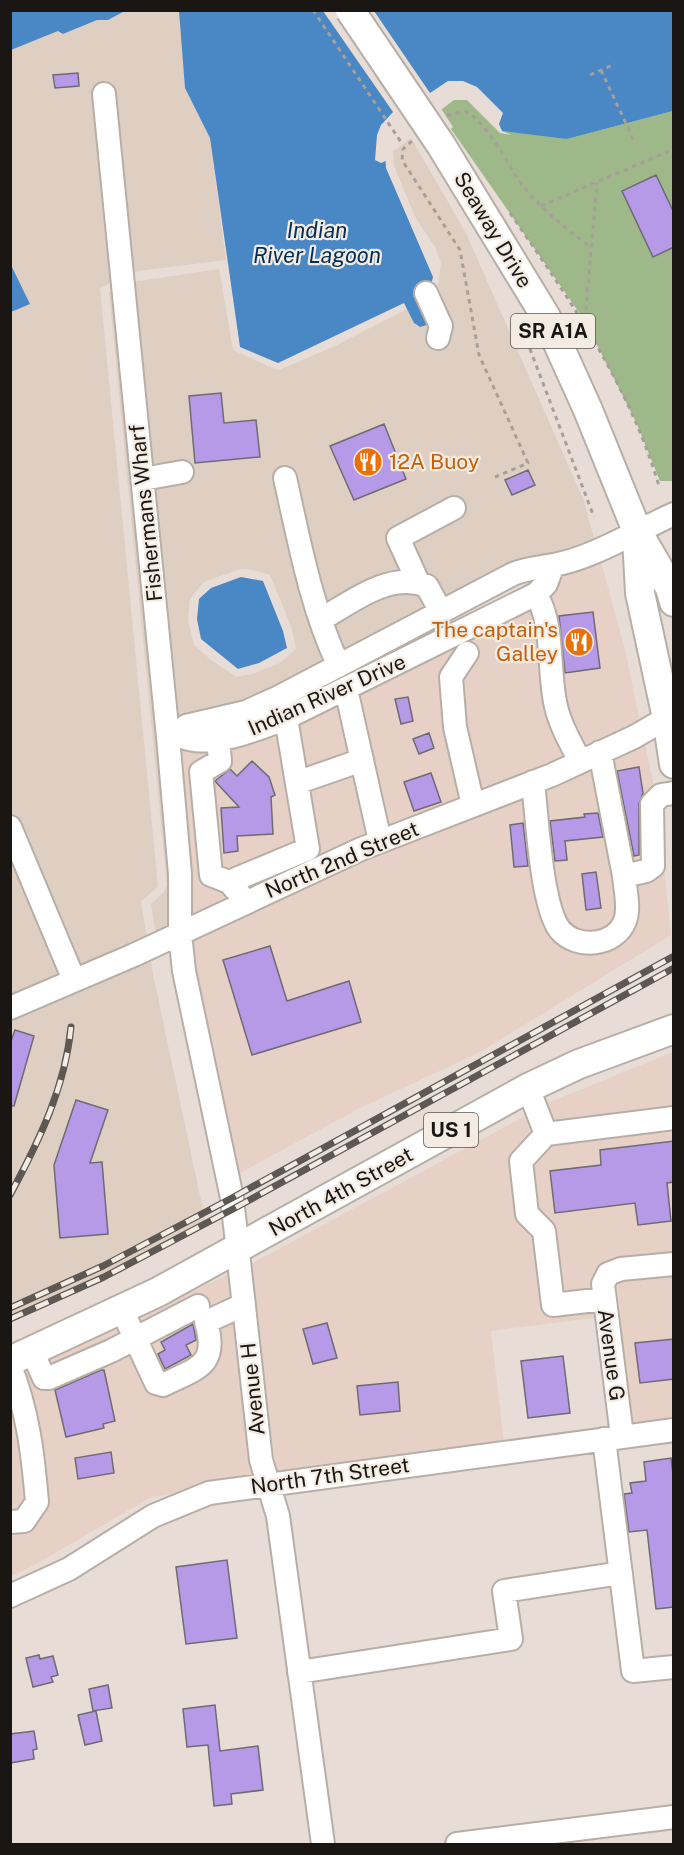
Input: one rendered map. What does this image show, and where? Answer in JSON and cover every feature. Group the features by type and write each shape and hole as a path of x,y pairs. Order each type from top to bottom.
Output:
{"main road":[{"name":"Seaway Drive","path":"350,10 441,145 546,317 588,410 637,531 670,588 674,602"},
{"name":"Seaway Drive","path":"637,531 640,594 670,716 674,764"},
{"name":"North 4th Street","path":"18,1360 185,1278 528,1088 579,1064 674,1029"}],"street":[{"name":"Fishermans Wharf","path":"105,94 143,479 174,736 176,829 182,906 180,933"},
{"path":"143,479 182,472"},
{"path":"285,478 322,619 338,664"},
{"path":"418,582 398,538 454,508"},
{"name":"Indian River Drive","path":"174,736 186,726 246,712 279,697 338,664 523,570 553,565 674,514"},
{"path":"525,778 549,909 560,930 577,942 598,942 613,938 626,919 624,876 590,756 563,728 555,703 545,610 536,594 546,584 553,565"},
{"path":"322,619 382,585 418,582 427,586 441,612"},
{"name":"Indian River Drive","path":"174,736 189,741 218,739 254,731 346,689 462,645 536,594"},
{"path":"462,645 451,677 454,727 473,806"},
{"path":"346,689 380,842"},
{"name":"North 2nd Street","path":"10,1008 380,842 473,806 525,778 590,756 634,737 670,716"},
{"path":"229,882 308,849 299,782 286,718"},
{"path":"218,739 219,762 201,772 211,875 229,882 239,893 242,903"},
{"path":"299,782 362,760"},
{"path":"624,876 646,871 653,866 652,804 661,795 674,793"},
{"path":"176,829 207,825"},
{"path":"10,827 74,980"},
{"name":"Avenue H","path":"180,933 184,971 232,1198 261,1460 278,1516 323,1845"},
{"path":"528,1088 546,1134"},
{"path":"603,1299 554,1305 544,1231 526,1214 521,1161 546,1134 674,1118"},
{"name":"Avenue G","path":"674,1264 621,1269 608,1274 603,1284 621,1573 633,1671 674,1667"},
{"path":"110,1316 135,1338 156,1383 163,1386 205,1364 211,1352 212,1341 185,1278"},
{"path":"18,1360 44,1378 111,1351 135,1338 202,1314 243,1305"},
{"path":"110,1316 111,1351"},
{"path":"10,1522 24,1521 37,1502 30,1429 22,1397 18,1360"},
{"name":"North 7th Street","path":"10,1596 69,1569 153,1516 209,1493 674,1430"},
{"path":"299,1672 511,1639 504,1591 621,1573"},
{"path":"457,1845 674,1817"}],"path":[{"path":"313,10 401,142"},
{"path":"590,75 615,64"},
{"path":"601,70 635,143"},
{"path":"541,206 674,149"},
{"path":"585,321 597,183"},
{"path":"505,206 585,321 636,422 659,486"},
{"path":"515,309 594,518"},
{"path":"495,477 528,463"}],"shaded area":[{"path":"125,11 179,11 185,88 210,138 226,260 138,271 100,288 158,886 141,902 153,974 206,1224 104,1277 11,1315 10,312 30,304 11,265 11,50 58,31 63,34 97,20 108,20"},
{"path":"411,138 466,233 584,501 595,542 215,712 176,721 133,282 219,269 233,350 279,370 337,345 407,309 417,327 425,326 447,314 448,310 438,288 441,263 435,247 415,217 394,166 393,151","holes":["241,569 270,575 292,629 296,649 280,663 237,677 211,660 194,645 188,620 190,599 204,582"]},
{"path":"115,290 171,875 172,926 156,935 151,904 164,892 167,885 109,292"},
{"path":"600,558 625,650 640,722 548,767 190,919 178,737 249,721 429,633"},
{"path":"644,739 657,801 671,935 480,1052 358,1109 236,1175 194,970 190,937 364,856"},
{"path":"673,1052 673,1255 599,1266 596,1270 601,1317 491,1331 504,1443 277,1473 247,1266 555,1100"},
{"path":"673,1272 673,1422 631,1427 617,1280"},
{"path":"230,1274 259,1475 151,1497 31,1567 11,1576 10,1375"}],"green space":[{"path":"453,97 468,97 567,139 673,111 673,481 660,481 636,422 585,321 451,129 453,127 440,107"}],"water":[{"path":"11,10 125,11 108,20 97,20 63,34 58,31 11,50"},
{"name":"Indian River Lagoon","path":"179,11 673,11 673,111 567,139 502,131 468,98 453,98 385,148 386,168 433,277 430,289 434,323 420,327 414,323 404,303 278,363 240,347 210,138 185,88"},
{"path":"11,265 30,304 10,312"},
{"path":"241,577 263,581 283,631 287,648 259,663 238,669 201,639 197,619 199,599 211,588"}],"pier":[{"path":"323,11 374,11 430,93 448,81 463,81 477,87 503,113 499,124 502,131 511,135 500,133 467,100 454,100 388,150 388,160 381,163 375,160 377,135 381,125 393,112"}],"building":[{"path":"78,73 79,86 55,88 53,75"},
{"path":"656,175 674,213 674,247 653,257 622,191"},
{"path":"221,393 224,423 256,420 260,457 195,463 189,396"},
{"name":"12A Buoy","path":"384,424 406,479 354,500 330,446"},
{"path":"528,470 535,485 512,495 505,480"},
{"name":"The captain's Galley","path":"593,612 600,668 565,673 559,616"},
{"path":"408,697 413,721 401,724 395,699"},
{"path":"429,733 434,748 419,754 413,739"},
{"path":"252,761 269,777 275,795 271,797 273,834 237,836 238,851 224,853 221,808 239,807 215,781 230,769 237,776"},
{"path":"639,767 643,793 639,804 639,855 634,856 617,771"},
{"path":"431,773 441,802 414,811 404,782"},
{"path":"598,813 603,837 565,841 567,860 555,861 550,821 585,817 584,814"},
{"path":"523,823 528,866 514,867 510,825"},
{"path":"596,872 601,908 586,910 582,874"},
{"path":"270,946 287,1001 349,981 361,1022 252,1055 223,960"},
{"path":"15,1030 34,1036 14,1106 10,1106 10,1044"},
{"path":"76,1100 108,1110 90,1163 102,1162 108,1234 60,1238 54,1165"},
{"path":"674,1141 674,1182 667,1183 671,1221 638,1225 635,1203 555,1213 550,1171 601,1165 600,1150"},
{"path":"327,1323 337,1358 313,1364 303,1329"},
{"path":"193,1324 196,1340 186,1345 191,1355 165,1369 158,1354 165,1350 161,1342"},
{"path":"674,1339 674,1379 640,1383 635,1343"},
{"path":"563,1356 570,1413 528,1418 521,1361"},
{"path":"104,1370 115,1421 103,1424 104,1428 66,1437 55,1390"},
{"path":"398,1382 400,1411 360,1415 357,1386"},
{"path":"111,1452 114,1473 78,1479 75,1458"},
{"path":"671,1458 674,1482 674,1607 656,1609 647,1530 629,1532 624,1494 632,1493 630,1483 646,1481 644,1462"},
{"path":"227,1560 237,1638 186,1644 176,1567"},
{"path":"39,1655 40,1659 53,1656 58,1675 51,1677 53,1682 33,1687 26,1658"},
{"path":"108,1685 112,1708 93,1711 89,1689"},
{"path":"215,1705 220,1751 258,1746 263,1790 231,1794 232,1804 214,1806 208,1745 187,1747 183,1709"},
{"path":"96,1711 102,1741 85,1745 78,1715"},
{"path":"34,1731 37,1749 33,1750 34,1759 10,1763 10,1734"}],"railway":[{"path":"10,1308 103,1266 232,1198 674,956"},
{"path":"10,1319 104,1277 233,1209 674,968"},
{"path":"10,1195 31,1155 57,1093 68,1050 71,1027"}],"place":[{"name":"12A Buoy","path":"368,462"},
{"name":"The captain's Galley","path":"579,642"}]}
